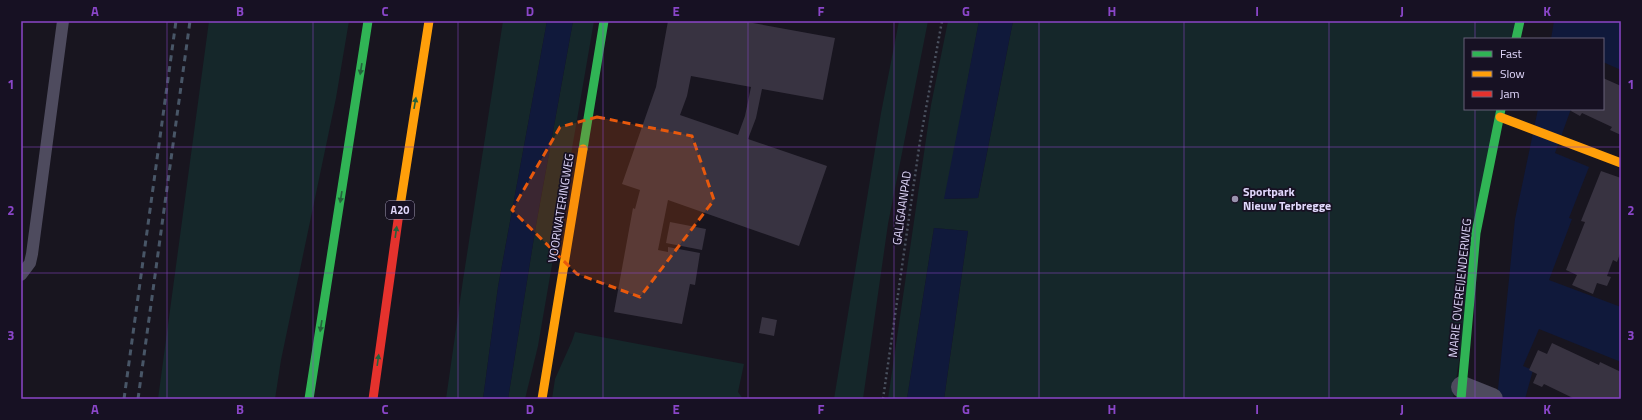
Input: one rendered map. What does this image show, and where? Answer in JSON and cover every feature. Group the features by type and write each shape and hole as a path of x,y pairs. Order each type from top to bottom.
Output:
{"main road":[{"path":"310,399 368,21"},
{"name":"A20","path":"373,399 413,117 429,21"},
{"name":"VOORWATERINGWEG","path":"542,399 604,21"},
{"path":"1516,38 1520,21"},
{"path":"1501,113 1522,126 1621,163"},
{"name":"MARIE OVEREIJENDERWEG","path":"1462,393 1476,234 1501,113"}],"street":[{"path":"1462,393 1492,399"}],"lane":[{"path":"21,276 26,270 32,254 64,21"}],"path":[{"name":"GALIGAANPAD","path":"883,399 920,141 942,21"}],"highlighted area":[{"path":"597,117 692,136 714,200 640,297 577,274 512,210 560,127"}],"shaded area":[{"path":"209,21 349,21 336,98 281,360 275,399 158,399"},
{"path":"503,21 547,21 498,287 483,399 446,399 463,280"},
{"path":"573,21 594,21 538,346 525,399 508,399 536,225"},
{"path":"899,21 928,21 888,224 863,399 834,399 881,113"},
{"name":"Sportpark Nieuw Terbregge","path":"948,21 979,21 945,199 978,198 1013,21 1518,21 1514,38 1464,38 1464,110 1499,110 1453,399 944,399 968,231 934,228 907,399 888,399 931,105"},
{"path":"575,332 744,364 738,392 743,399 552,399 555,379"}],"water":[{"path":"547,21 573,21 536,225 508,399 483,399 498,287"},
{"path":"979,21 1013,21 978,198 944,199"},
{"path":"1554,21 1621,21 1621,70 1604,62 1604,38 1551,38"},
{"path":"1538,110 1571,110 1555,153 1589,167 1569,218 1572,219 1549,280 1621,307 1621,362 1539,329 1523,366 1533,370 1525,399 1497,399 1515,219"},
{"path":"934,228 968,231 944,399 907,399"}],"building":[{"path":"668,21 742,21 835,38 823,100 762,89 756,118 748,139 827,166 799,246 668,200 658,250 668,252 668,247 700,253 695,285 690,284 682,324 614,312 633,208 635,209 640,190 622,184 656,87","holes":["691,76 751,87 745,116 738,135 680,115 687,96"]},
{"path":"1604,78 1621,86 1621,135 1610,130 1612,127 1582,113 1580,116 1571,111 1604,110"},
{"path":"1601,171 1621,178 1621,251 1617,262 1613,260 1607,276 1611,277 1607,286 1597,283 1593,294 1572,285 1577,275 1566,270 1585,222 1581,221"},
{"path":"670,222 706,229 702,250 666,243"},
{"path":"762,317 777,320 774,336 759,333"},
{"path":"1552,343 1599,365 1600,362 1621,372 1621,399 1575,399 1544,384 1542,387 1533,383 1537,374 1529,370 1538,350 1547,354"}],"railway":[{"path":"124,399 176,21"},
{"path":"138,399 190,21"}],"traffic: fast":[{"path":"309,399 368,21"},
{"path":"583,149 604,21"},
{"path":"1516,38 1520,21"},
{"path":"1461,399 1476,233 1501,110"}],"traffic: slow":[{"path":"400,206 429,21"},
{"path":"1500,117 1621,163"},
{"path":"542,399 583,149"}],"traffic: jam":[{"path":"373,399 400,206"}],"place":[{"name":"Sportpark Nieuw Terbregge","path":"1235,199"}]}
